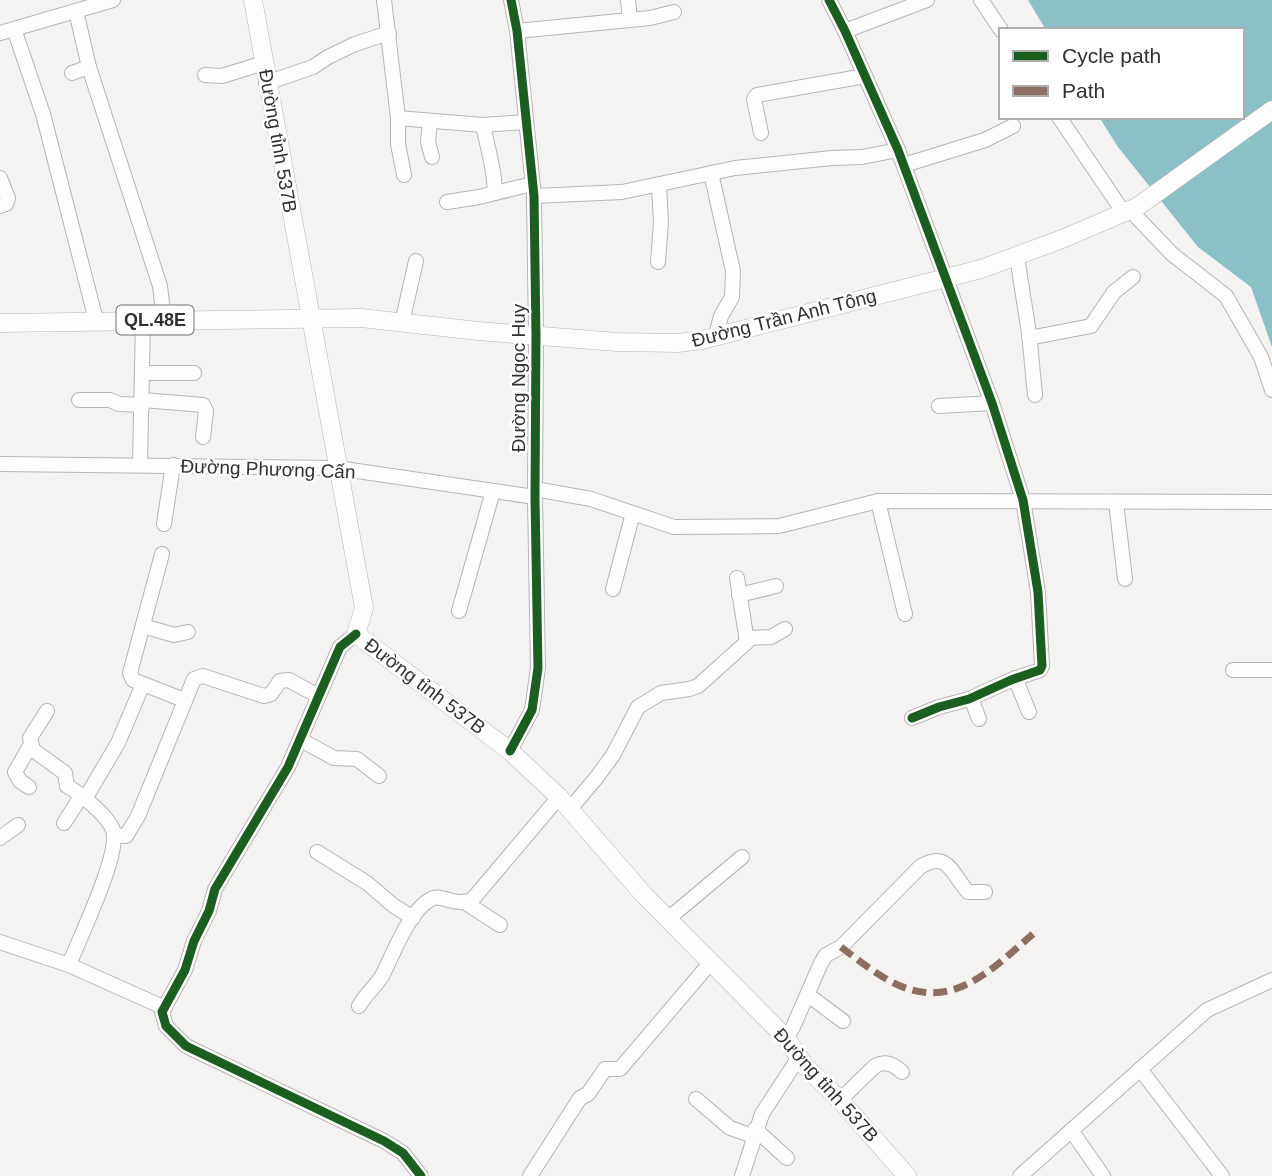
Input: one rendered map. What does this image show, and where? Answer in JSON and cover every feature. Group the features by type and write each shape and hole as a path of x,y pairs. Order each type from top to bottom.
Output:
{"main road":[{"name":"Đường tỉnh 537B","path":"253,0 266,83 364,608 356,635 510,751 564,803 644,895 786,1038 799,1057 841,1100 907,1176"},
{"name":"Đường Trần Anh Tông","path":"0,323 361,318 536,335 678,344 719,337 947,278 1017,257 1131,210 1272,110"}],"street":[{"path":"96,320 43,114 7,31 113,0"},
{"path":"384,0 398,118 398,144 404,176"},
{"name":"Đường Ngọc Huy","path":"510,751 532,710 538,668 533,190 517,30 511,0"},
{"path":"628,0 630,19"},
{"path":"829,0 898,150 992,403 1023,500 1038,592 1042,666 1040,670 912,718"},
{"path":"845,31 927,0"},
{"path":"981,0 1000,28"},
{"path":"76,10 89,67 160,286 164,319"},
{"path":"517,30 674,12"},
{"path":"266,83 313,67 355,44 389,33"},
{"path":"205,75 222,76 264,63"},
{"path":"72,72 89,67"},
{"path":"761,133 754,99 757,95 865,76"},
{"path":"398,118 483,125 525,122"},
{"path":"1061,119 1131,210 1172,254 1226,296 1261,357 1272,390"},
{"path":"430,121 428,142 432,156"},
{"path":"483,125 489,163 495,180 494,193"},
{"path":"904,165 985,140 1013,126"},
{"path":"447,202 494,193 533,190 622,192 735,168 832,158 862,158 898,150"},
{"path":"711,173 733,271 732,297 721,316 719,337"},
{"path":"0,178 8,201 0,206"},
{"path":"659,186 659,262"},
{"path":"1017,257 1035,395"},
{"path":"402,323 416,261"},
{"path":"1029,338 1091,326 1114,292 1133,277"},
{"path":"140,464 143,321"},
{"path":"143,373 194,373"},
{"path":"79,400 110,400 119,404 203,405 206,411 204,437"},
{"path":"939,406 992,403"},
{"name":"Đường Phương Cấn","path":"0,464 337,468 493,491 591,499 674,527 779,527 878,501 1272,502"},
{"path":"164,524 173,465"},
{"path":"459,611 493,491"},
{"path":"878,501 905,614"},
{"path":"1116,502 1125,579"},
{"path":"614,589 633,513"},
{"path":"162,554 130,673 133,680 184,700"},
{"path":"359,1006 381,977 413,918 433,897 457,903 472,900 564,803 597,777 613,755 638,707 661,693 689,690 698,686 747,642 737,578"},
{"path":"739,595 776,586"},
{"path":"143,626 174,635 188,632"},
{"path":"748,638 771,637 785,629"},
{"path":"356,635 340,647 288,767 215,889 185,970 162,1012 166,1026 186,1046 384,1141 403,1153 421,1176"},
{"path":"1233,670 1272,670"},
{"path":"114,835 126,836 138,816 194,679 201,676 264,696 271,694 280,681 289,680 318,696"},
{"path":"1015,678 1029,712"},
{"path":"64,823 118,743 143,684"},
{"path":"971,698 979,719"},
{"path":"29,787 17,778 15,768 22,761 30,746 30,738 47,711"},
{"path":"301,740 334,758 358,759 379,776"},
{"path":"30,746 65,773 66,786 103,814 114,835 112,857 69,964"},
{"path":"0,838 18,825"},
{"path":"317,852 367,883 413,918"},
{"path":"669,918 742,857"},
{"path":"786,1038 826,955 841,947 907,880 931,860 937,859 947,865 968,892 985,892"},
{"path":"466,903 500,925"},
{"path":"0,942 69,964 164,1008"},
{"path":"530,1176 580,1098 588,1094 605,1069 620,1069 711,962"},
{"path":"1020,1176 1208,1010 1272,980"},
{"path":"808,995 843,1021"},
{"path":"742,1176 754,1133 766,1107 799,1057"},
{"path":"841,1100 880,1063 895,1066 902,1072"},
{"path":"1140,1069 1222,1176"},
{"path":"696,1099 730,1128 754,1133 787,1158"},
{"path":"1071,1130 1103,1176"}],"water":[{"path":"1028,0 1272,0 1272,347 1251,287 1198,247 1118,147 1100,119 1244,119 1244,28 1045,28"}],"marked path":[{"path":"841,947 890,981 912,990 932,993 968,984 1001,962 1033,934"}],"cycle path":[{"path":"510,751 532,710 538,668 534,196 517,31 511,0"},
{"path":"829,0 898,150 992,403 1023,500 1038,592 1042,666 1040,670 969,699 912,718"},
{"path":"356,634 340,647 288,767 215,889 185,970 162,1012 166,1026 186,1046 384,1141 403,1153 421,1176"}]}
